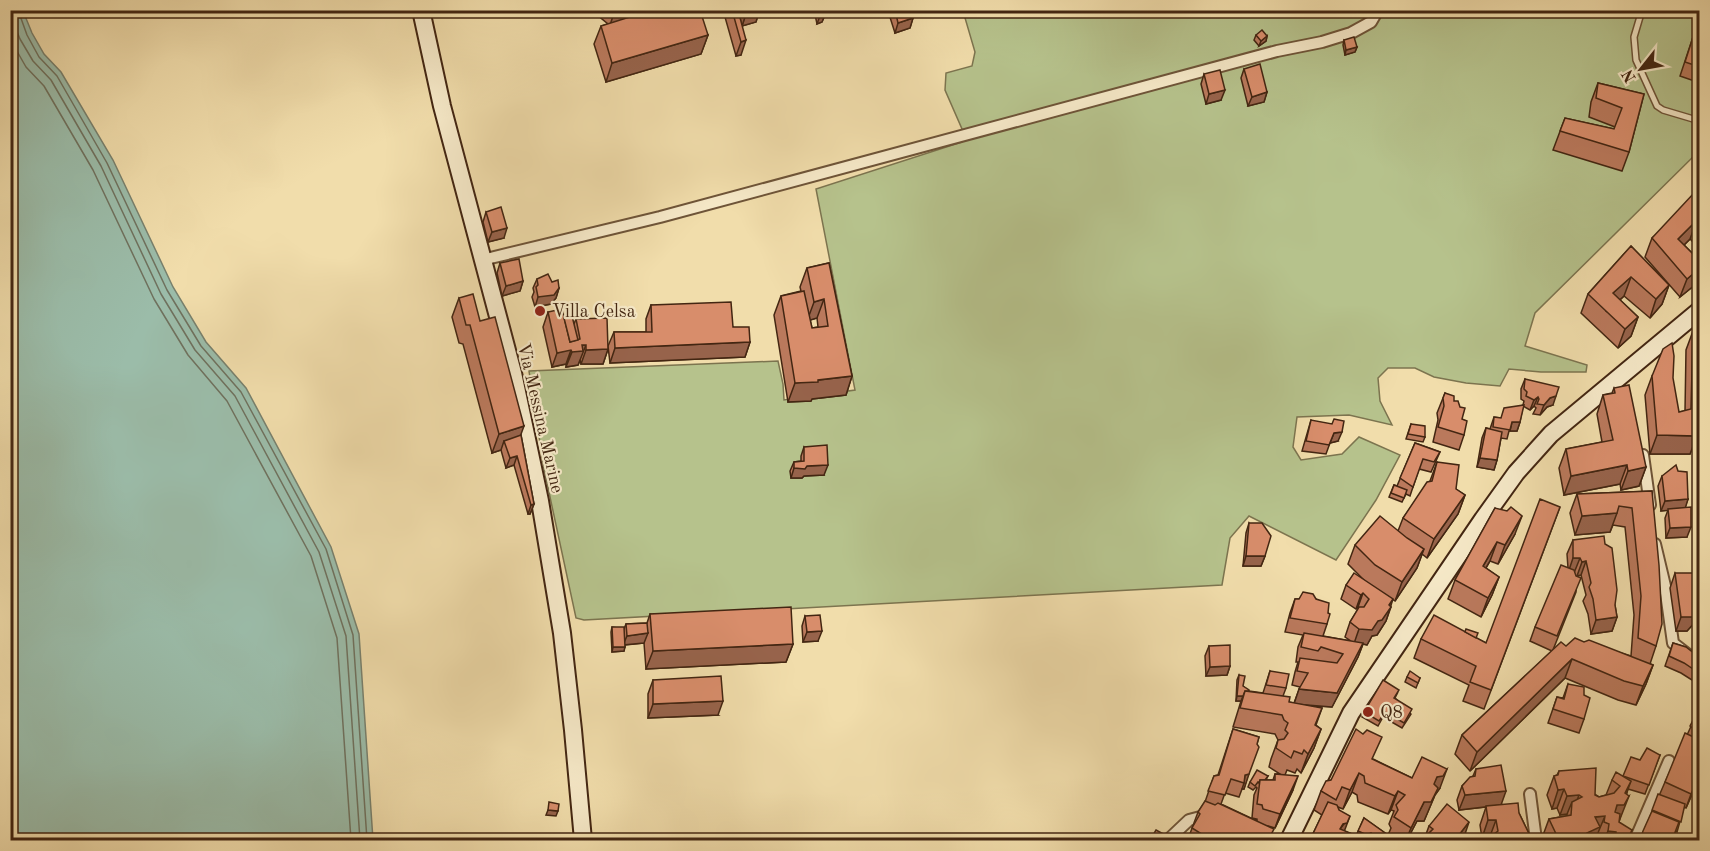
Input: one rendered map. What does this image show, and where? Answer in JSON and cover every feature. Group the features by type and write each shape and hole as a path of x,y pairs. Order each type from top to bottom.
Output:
{"main road":[{"name":"Via Messina Marine","path":"421,10 442,106 513,373 540,501 562,633 583,840"},
{"path":"1289,840 1351,713 1516,474 1551,434 1627,379 1700,310"}],"street":[{"path":"482,260 660,217 1277,51 1322,42 1352,33 1371,22 1378,10"},
{"path":"1640,442 1651,512"},
{"path":"1654,535 1665,586 1673,643 1700,664"},
{"path":"1635,840 1669,761"},
{"path":"1530,794 1536,840"},
{"path":"1169,840 1189,820 1210,815 1220,817"}],"lane":[{"path":"1642,10 1634,37 1636,60 1657,106 1663,110 1700,121"}],"green space":[{"path":"963,11 1699,11 1699,151 1535,313 1525,346 1587,365 1586,372 1509,369 1500,386 1434,377 1415,368 1388,368 1378,378 1380,401 1392,425 1349,415 1297,417 1293,447 1301,460 1342,454 1359,437 1400,455 1376,500 1336,560 1249,516 1230,538 1222,585 584,620 576,618 544,469 529,371 778,361 784,400 855,390 816,189 962,142 962,129 945,90 946,73 972,66 975,52"}],"water":[{"path":"10,11 23,11 44,54 61,72 113,160 173,287 206,342 246,388 331,547 359,634 373,840 11,840"}],"building":[{"path":"652,10 700,10 708,35 612,63 601,26"},
{"path":"732,10 747,10 739,14 746,40 741,42"},
{"path":"895,10 911,10 913,18 898,23"},
{"path":"1262,30 1267,36 1261,41 1256,35"},
{"path":"1694,34 1700,36 1700,67 1685,62"},
{"path":"1354,37 1357,47 1346,50 1344,40"},
{"path":"1260,64 1267,92 1252,97 1244,69"},
{"path":"1220,70 1225,90 1209,94 1204,74"},
{"path":"1598,83 1644,94 1629,152 1560,131 1565,118 1614,129 1622,108 1596,98"},
{"path":"1694,193 1700,198 1700,223 1697,220 1678,239 1700,261 1700,268 1687,279 1652,238"},
{"path":"501,207 507,228 492,232 486,212"},
{"path":"1631,246 1669,285 1656,299 1631,277 1613,293 1638,317 1625,329 1588,294"},
{"path":"519,259 523,281 506,286 500,263"},
{"path":"829,263 852,376 818,380 818,382 795,383 781,296 804,291 812,328 828,326 824,299 814,302 807,268"},
{"path":"548,274 552,282 558,280 559,288 554,295 538,297 537,279"},
{"path":"473,294 480,321 495,317 524,426 499,434 470,325 466,325 459,298"},
{"path":"731,302 733,327 749,327 750,342 615,348 614,332 652,332 651,305"},
{"path":"562,309 570,342 580,339 576,319 607,318 608,349 586,350 586,345 582,345 583,351 572,352 571,350 557,353 548,312"},
{"path":"572,316 578,340 570,342 564,318"},
{"path":"1700,330 1700,424 1697,436 1657,435 1652,376 1663,349 1672,343 1673,378 1679,412 1691,409 1693,331"},
{"path":"1525,379 1559,387 1556,396 1550,398 1544,405 1537,404 1538,397 1534,400 1526,396"},
{"path":"1629,385 1646,467 1628,471 1627,465 1571,476 1566,449 1613,440 1603,395 1615,393 1614,388"},
{"path":"1445,393 1454,396 1454,401 1458,401 1460,407 1465,408 1462,419 1467,421 1464,435 1438,427"},
{"path":"1524,405 1520,422 1512,422 1510,430 1493,427 1494,417 1501,418 1504,408"},
{"path":"1334,419 1344,421 1342,432 1334,433 1329,445 1306,441 1311,420 1332,424"},
{"path":"1411,424 1425,426 1425,437 1408,434"},
{"path":"1486,428 1502,432 1497,460 1480,458"},
{"path":"521,435 534,504 531,505 517,456 510,458 504,441"},
{"path":"1415,443 1440,452 1434,462 1423,459 1413,487 1400,478"},
{"path":"827,445 828,465 807,466 805,469 794,468 794,462 804,461 804,447"},
{"path":"1437,462 1459,465 1456,489 1465,495 1434,539 1403,518 1427,482 1432,481"},
{"path":"1676,465 1678,471 1687,472 1688,499 1665,501 1662,476"},
{"path":"1394,485 1407,490 1404,498 1391,493"},
{"path":"1652,491 1662,624 1656,646 1638,638 1641,596 1632,508 1619,506 1617,513 1582,516 1577,494"},
{"path":"1540,499 1560,507 1491,690 1470,682 1476,666 1421,639 1434,615 1486,643"},
{"path":"1511,507 1522,516 1505,545 1497,542 1483,566 1499,577 1488,598 1455,580 1495,508 1507,511"},
{"path":"1691,507 1691,527 1670,528 1668,509"},
{"path":"1380,516 1424,549 1402,582 1375,565 1355,545"},
{"path":"1249,523 1262,523 1271,536 1265,556 1246,556"},
{"path":"1604,536 1605,544 1612,548 1617,590 1615,605 1617,617 1596,620 1586,561 1582,562 1580,558 1573,558 1573,540"},
{"path":"1561,565 1574,570 1576,576 1581,578 1557,636 1535,627"},
{"path":"1354,573 1393,599 1389,605 1391,607 1372,630 1359,629 1350,622 1359,607 1364,607 1369,599 1363,593 1361,595 1346,585"},
{"path":"1675,573 1700,573 1700,609 1693,617 1681,617"},
{"path":"1303,592 1313,594 1316,599 1329,603 1328,613 1330,614 1327,624 1290,618 1295,599 1299,599"},
{"path":"791,607 793,644 653,651 650,614"},
{"path":"820,615 822,631 807,632 805,616"},
{"path":"647,623 648,633 627,636 626,624"},
{"path":"612,627 624,627 625,647 613,647"},
{"path":"1466,629 1478,633 1476,638 1465,632"},
{"path":"1304,633 1363,643 1337,693 1299,689 1308,673 1297,671 1300,658 1337,663 1343,654 1321,647 1318,651 1301,647"},
{"path":"1575,638 1584,642 1589,640 1653,665 1643,686 1624,681 1572,659 1477,752 1462,735 1561,642 1566,646"},
{"path":"1673,643 1686,647 1700,658 1699,673 1669,656"},
{"path":"1230,645 1230,666 1210,667 1209,646"},
{"path":"1270,671 1289,674 1286,688 1266,685"},
{"path":"1410,671 1420,678 1418,683 1407,677"},
{"path":"1239,675 1245,676 1243,686 1249,690 1245,691 1243,696 1237,696"},
{"path":"721,676 723,701 653,704 653,680"},
{"path":"1383,680 1399,690 1394,698 1412,709 1404,723 1385,712 1379,721 1364,712"},
{"path":"1568,684 1584,687 1584,695 1590,698 1584,719 1553,709 1557,697 1564,699"},
{"path":"1245,691 1290,697 1289,702 1322,708 1315,725 1321,729 1308,754 1304,750 1302,754 1294,751 1291,758 1276,748 1278,740 1284,739 1288,733 1285,730 1288,723 1282,715 1240,708"},
{"path":"1700,707 1700,730 1697,731 1690,726"},
{"path":"1233,729 1259,737 1257,744 1259,747 1249,774 1245,775 1244,783 1231,779 1225,795 1208,791 1214,776 1219,775"},
{"path":"1356,729 1363,734 1367,730 1382,737 1372,759 1412,778 1422,757 1447,769 1443,776 1437,777 1434,784 1438,788 1431,802 1424,802 1411,828 1394,817 1398,810 1396,805 1405,795 1398,791 1395,796 1365,783 1364,776 1359,773 1350,790 1342,787 1336,800 1321,791 1326,781 1331,780"},
{"path":"1685,733 1700,740 1700,774 1691,794 1665,782"},
{"path":"1647,748 1660,755 1649,785 1623,776 1631,757 1640,760"},
{"path":"1501,765 1506,791 1465,795 1462,786 1470,777 1475,776 1476,769"},
{"path":"1596,768 1595,795 1599,797 1614,793 1620,786 1612,780 1616,772 1631,781 1625,793 1629,796 1624,805 1617,805 1615,812 1620,814 1619,822 1632,830 1628,838 1616,838 1616,832 1608,831 1609,824 1604,822 1605,816 1595,817 1600,827 1587,833 1593,840 1559,840 1549,819 1571,815 1572,802 1582,797 1567,796 1564,789 1558,790 1554,776 1558,775 1559,771"},
{"path":"1257,770 1268,776 1255,786 1250,782"},
{"path":"1275,774 1298,776 1280,814 1263,809 1262,805 1257,804 1260,780 1275,780"},
{"path":"1658,794 1685,804 1681,822 1652,810"},
{"path":"1205,801 1215,805 1218,803 1274,829 1268,840 1211,840 1192,828"},
{"path":"549,802 559,804 558,811 548,810"},
{"path":"1328,802 1337,805 1339,810 1350,816 1347,823 1343,824 1340,829 1367,840 1334,840 1327,837 1325,840 1310,840"},
{"path":"1518,803 1519,813 1532,840 1496,840 1493,835 1498,831 1496,820 1488,820 1486,806"},
{"path":"1447,804 1469,822 1455,840 1422,840 1433,829 1429,826"},
{"path":"1652,811 1679,822 1672,840 1640,840"},
{"path":"1364,818 1395,840 1379,840 1371,833 1367,835 1358,831"},
{"path":"1156,830 1167,836 1164,840 1150,840"}],"place":[{"name":"Villa Celsa","path":"540,311"},
{"name":"Q8","path":"1368,712"}]}
